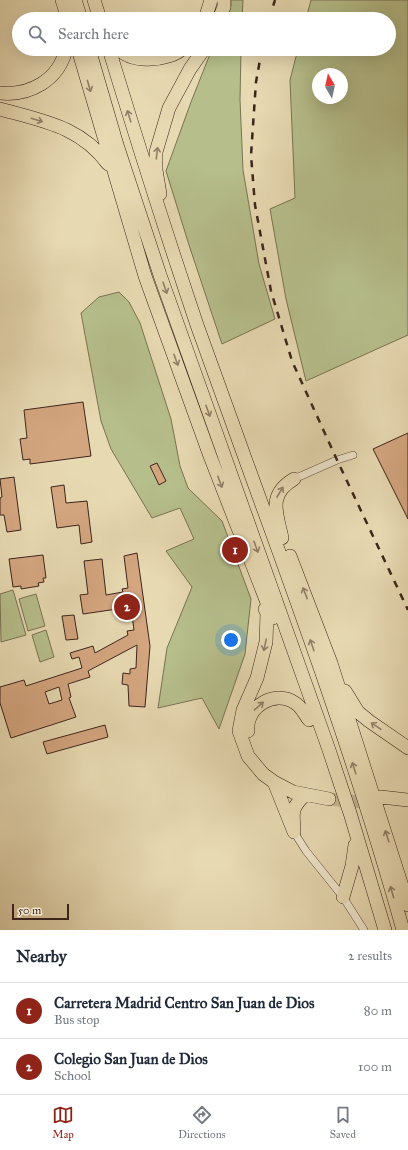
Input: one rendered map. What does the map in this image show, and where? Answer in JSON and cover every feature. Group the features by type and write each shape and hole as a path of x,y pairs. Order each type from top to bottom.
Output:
{"highway":[{"path":"62,0 66,12"},
{"path":"75,0 79,12"},
{"path":"94,0 98,12"},
{"path":"207,12 211,0"},
{"path":"222,12 224,0"},
{"path":"0,93 21,93 41,84 58,68 64,56"},
{"path":"80,56 145,276 208,449 280,637 379,910"},
{"path":"91,56 117,145 178,326 328,747 350,813 385,930"},
{"path":"111,56 151,187 198,325 346,743 368,810 403,930"},
{"path":"130,56 146,59 161,58 166,56"},
{"path":"163,220 156,170 156,152 169,108 190,69 199,56"},
{"path":"0,109 55,125 74,133 95,148 103,157 109,166 118,188"},
{"path":"117,145 163,324"},
{"path":"282,538 277,514 276,497 282,487 294,479"},
{"path":"255,485 267,505 282,538 305,593 331,664 406,888 408,905"},
{"path":"257,580 267,613 266,642 257,678 243,710 240,731 248,756 263,774 274,782 293,792 306,795 328,795 298,786 271,770 258,757 250,744 247,728 250,717 255,708 262,702 272,698 283,698 296,703 309,720"},
{"path":"331,664 358,712 408,748"},
{"path":"274,782 294,832"},
{"path":"294,832 292,815 295,805 306,795"},
{"path":"408,800 382,800 408,808"},
{"path":"343,897 352,866 355,845"}],"street":[{"path":"294,479 337,460 353,455"},
{"path":"294,832 306,851 343,897 364,930"}],"green space":[{"path":"231,0 243,0 242,12 229,12"},
{"path":"311,0 408,0 408,335 306,381 286,299 270,209 295,198 290,80 296,56 396,56 396,12 308,12"},
{"path":"209,56 241,56 240,100 243,170 259,264 275,319 222,344 166,171"},
{"path":"119,292 129,302 140,323 171,419 180,466 188,488 222,521 251,599 245,654 219,729 202,698 158,708 167,648 192,587 166,551 194,539 180,508 152,518 111,449 101,421 81,313 99,297"},
{"path":"13,590 26,635 1,642 0,594"},
{"path":"36,594 45,626 28,631 19,599"},
{"path":"46,630 54,657 40,662 32,635"}],"building":[{"path":"83,402 91,456 30,464 30,459 23,460 20,439 27,438 24,410"},
{"path":"408,433 408,519 373,449"},
{"path":"157,463 166,481 159,485 150,466"},
{"path":"14,477 21,530 7,532 4,515 0,515 0,498 2,497 0,479"},
{"path":"64,485 66,503 87,501 92,542 81,544 79,525 57,528 51,487"},
{"path":"137,553 150,646 145,707 129,706 128,685 122,684 123,673 130,674 130,669 136,668 137,645 88,671 90,677 68,684 71,697 69,698 76,717 11,738 0,703 0,687 24,680 26,686 82,668 79,657 72,659 70,653 93,646 95,653 128,635 127,631 134,630 131,607 83,614 80,595 88,594 84,561 102,559 106,595 123,592 122,589 128,588 124,556","holes":["59,687 62,700 49,704 45,692"]},
{"path":"43,555 46,578 43,578 44,582 38,583 39,586 21,589 21,586 13,587 9,559"},
{"path":"74,615 78,639 66,640 62,616"},
{"path":"105,725 108,737 47,754 43,742"}],"tunnel":[{"path":"329,799 384,804"}],"railway":[{"path":"271,12 275,0"},
{"path":"261,56 256,82 251,155 255,205 271,291 292,361 408,610"}],"place":[{"name":"Carretera Madrid Centro San Juan de Dios","path":"235,550"},
{"name":"Colegio San Juan de Dios","path":"127,607"}]}
